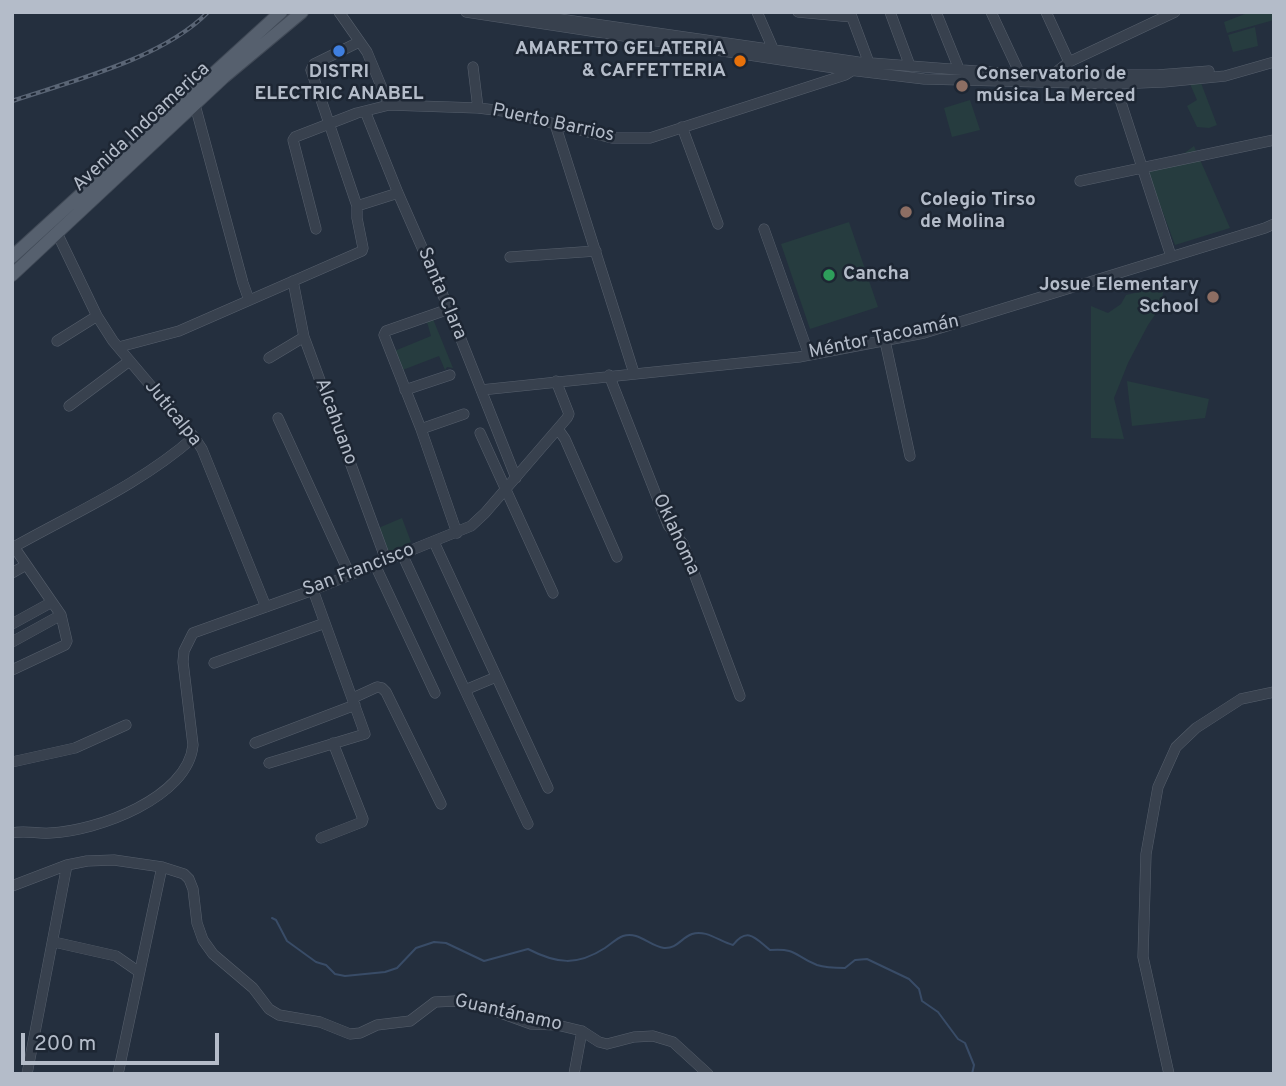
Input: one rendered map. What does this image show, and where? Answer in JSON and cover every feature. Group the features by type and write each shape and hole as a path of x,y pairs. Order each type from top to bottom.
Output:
{"main road":[{"name":"Avenida Indoamerica","path":"12,257 281,12"},
{"name":"Avenida Indoamerica","path":"12,275 224,77 301,13"}],"street":[{"path":"339,12 368,52 389,105"},
{"path":"466,12 855,66 869,63 1051,75 1157,75 1248,69"},
{"path":"511,12 774,51 924,79 1115,84 1225,76 1274,62"},
{"path":"757,12 774,51"},
{"path":"890,12 910,66"},
{"path":"936,12 959,69"},
{"path":"991,12 1020,74"},
{"path":"1046,12 1069,62"},
{"path":"1051,75 1069,62 1175,12"},
{"path":"803,13 851,15 869,63"},
{"path":"119,347 178,331 362,251 358,206 311,70 312,66 359,41"},
{"name":"Puerto Barrios","path":"316,229 293,140 365,111 389,105 478,108 503,111 618,139 650,138 845,75 855,66"},
{"path":"473,67 478,108"},
{"path":"1115,84 1171,256"},
{"path":"195,105 249,300"},
{"name":"Santa Clara","path":"365,111 449,309 516,478"},
{"path":"555,124 634,373"},
{"path":"682,127 718,224"},
{"path":"1080,181 1274,140"},
{"path":"358,206 398,193"},
{"name":"Méntor Tacoamán","path":"481,390 809,355 924,334 1274,224"},
{"path":"764,229 809,355"},
{"name":"Juticalpa","path":"57,233 97,316 128,362 202,449 266,607"},
{"path":"510,257 596,251"},
{"name":"Alcahuano","path":"293,281 304,337 386,560"},
{"path":"449,309 386,331 384,335 421,429 457,533"},
{"path":"57,341 97,316"},
{"path":"269,358 304,337"},
{"path":"885,341 910,456"},
{"path":"69,406 128,362"},
{"path":"405,390 450,375"},
{"name":"Oklahoma","path":"608,375 668,526 683,544 740,696"},
{"path":"556,381 569,414 558,429 565,439 617,556"},
{"path":"421,429 464,414"},
{"path":"278,418 350,575"},
{"name":"San Francisco","path":"12,833 89,828 157,797 174,782 191,758 183,662 184,650 193,633 313,590 471,526 558,429"},
{"path":"480,433 553,593"},
{"path":"12,670 65,645 67,641 61,615 13,547 114,493 181,449 194,437"},
{"path":"434,542 548,788"},
{"path":"402,554 528,824"},
{"path":"12,573 26,565"},
{"path":"375,565 435,693"},
{"path":"269,763 365,734 313,590"},
{"path":"12,624 52,602"},
{"path":"12,642 61,615"},
{"path":"215,663 325,623"},
{"path":"465,690 496,677"},
{"path":"256,743 354,702 377,687 382,688 442,804"},
{"path":"1169,1074 1143,957 1146,854 1158,787 1176,747 1196,728 1241,699 1274,692"},
{"path":"12,762 75,748 126,725"},
{"path":"321,838 362,822 363,819 333,743"},
{"name":"Guantánamo","path":"12,886 67,865 114,860 162,867 184,874 190,879 197,923 203,940 213,954 253,988 268,1009 279,1015 320,1022 350,1034 360,1033 377,1025 410,1021 435,1002 445,1000 487,1008 531,1024 557,1024 582,1031 607,1044 634,1037 653,1036 673,1042 708,1074"},
{"path":"27,1074 67,865"},
{"path":"118,1074 162,867"},
{"path":"54,942 116,956 139,972"},
{"path":"574,1074 582,1031"}],"green space":[{"path":"1250,12 1272,12 1274,20 1227,33 1224,22"},
{"path":"1255,27 1258,46 1233,52 1228,35"},
{"path":"1201,83 1217,125 1209,128 1197,127 1187,106 1197,100 1190,84"},
{"path":"970,100 980,130 952,137 944,108"},
{"path":"1194,146 1230,228 1175,245 1146,167 1171,163"},
{"name":"Cancha","path":"849,222 878,307 810,329 781,244"},
{"path":"1164,286 1161,306 1128,363 1114,398 1124,439 1091,438 1091,306 1108,313 1121,304 1126,295"},
{"path":"433,319 453,368 447,367 445,370 439,356 400,371 392,352 431,336 427,322"},
{"path":"1127,381 1209,399 1205,418 1132,426"},
{"path":"402,518 411,542 387,553 376,529"}],"waterway":[{"path":"272,918 276,920 287,941 316,962 326,965 335,974 345,976 385,972 397,968 416,948 434,942 446,943 484,961 528,949 548,958 567,961 595,954 621,937 629,935 664,948 672,947 697,933 708,934 733,945 738,939 748,935 770,950 791,951 817,965 827,967 845,968 855,960 867,959 909,979 919,989 922,1001 938,1012 958,1039 965,1043 974,1065 972,1074"}],"railway":[{"path":"12,101 89,76 142,55 189,28 208,12"}],"place":[{"name":"DISTRI ELECTRIC ANABEL","path":"339,51"},
{"name":"AMARETTO GELATERIA & CAFFETTERIA","path":"740,61"},
{"name":"Conservatorio de música La Merced","path":"962,86"},
{"name":"Colegio Tirso de Molina","path":"906,212"},
{"name":"Cancha","path":"829,275"},
{"name":"Josue Elementary School","path":"1213,297"}]}
